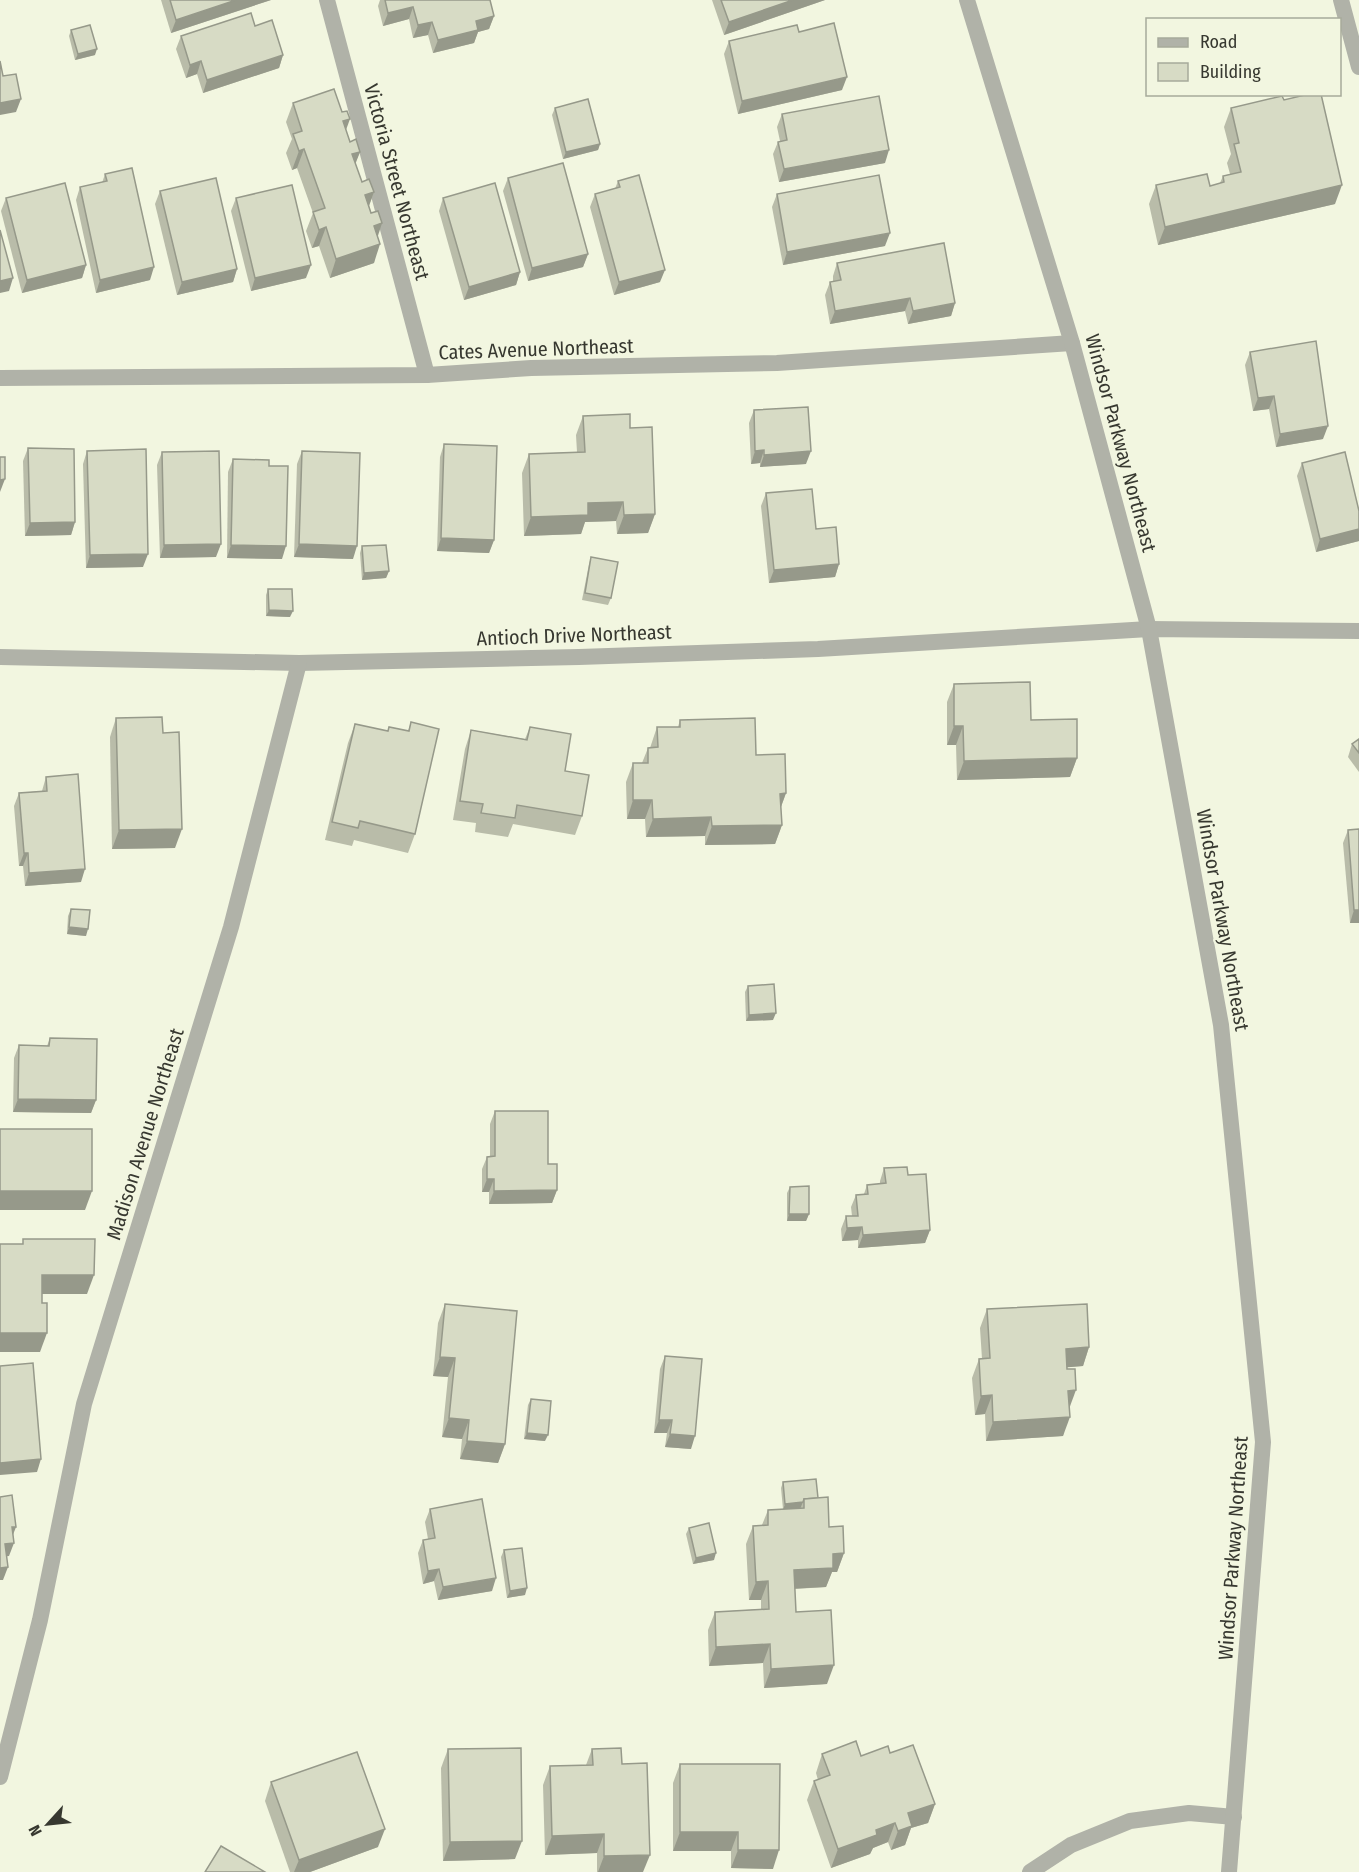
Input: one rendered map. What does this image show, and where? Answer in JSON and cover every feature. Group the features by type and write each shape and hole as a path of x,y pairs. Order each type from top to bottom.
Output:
{"street":[{"name":"Victoria Street Northeast","path":"327,0 427,375"},
{"name":"Windsor Parkway Northeast","path":"967,0 1072,343 1149,629 1221,1025 1263,1442 1229,1872"},
{"path":"1341,0 1359,67"},
{"name":"Cates Avenue Northeast","path":"0,378 427,375 531,368 777,363 1072,343"},
{"name":"Antioch Drive Northeast","path":"0,657 299,663 818,649 1149,629 1359,631"},
{"name":"Madison Avenue Northeast","path":"0,1777 40,1620 84,1404 231,927 299,663"},
{"path":"1030,1872 1071,1845 1130,1821 1189,1813 1234,1817"}],"building":[{"path":"170,0 236,0 176,20"},
{"path":"385,0 490,0 494,16 476,21 478,30 438,40 432,22 418,25 413,7 388,13"},
{"path":"721,0 793,0 729,22"},
{"path":"251,13 255,26 272,20 283,55 207,80 201,61 190,65 181,36"},
{"path":"834,23 847,77 742,101 729,41 797,25 799,32"},
{"path":"90,25 97,49 78,54 71,30"},
{"path":"0,61 3,76 16,74 21,99 0,103"},
{"path":"334,89 342,112 347,111 350,119 343,121 350,142 356,139 360,152 352,154 362,182 369,179 374,192 365,195 371,213 378,211 382,223 374,226 380,244 336,259 326,227 319,230 313,212 325,208 304,149 299,151 293,134 302,131 293,103"},
{"path":"879,96 889,150 784,169 778,142 787,140 782,114"},
{"path":"1282,96 1284,100 1301,96 1321,96 1342,185 1165,227 1156,185 1207,174 1210,186 1224,182 1223,176 1241,172 1234,144 1239,143 1231,108"},
{"path":"588,99 600,144 566,152 555,108"},
{"path":"563,163 588,254 532,268 508,178"},
{"path":"132,168 154,267 100,280 80,187 107,181 105,174"},
{"path":"639,175 665,270 619,282 595,194 620,187 618,181"},
{"path":"879,175 890,233 787,252 777,194"},
{"path":"216,178 237,269 182,282 160,191"},
{"path":"65,183 86,265 27,280 6,198"},
{"path":"495,183 520,272 469,287 443,198"},
{"path":"292,185 311,265 255,278 236,198"},
{"path":"0,230 13,278 0,281"},
{"path":"944,243 955,303 913,311 910,298 835,311 830,282 841,280 837,263"},
{"path":"1316,341 1328,426 1280,434 1274,396 1258,398 1250,352"},
{"path":"808,407 811,451 764,455 764,450 755,451 754,410"},
{"path":"630,414 630,428 652,427 655,514 624,515 623,502 588,503 588,515 531,517 529,454 585,452 583,416"},
{"path":"444,444 497,446 494,540 441,538"},
{"path":"28,448 74,449 75,522 30,523"},
{"path":"146,449 148,554 90,555 87,451"},
{"path":"219,451 221,544 164,545 162,452"},
{"path":"302,451 360,453 357,546 299,544"},
{"path":"1345,452 1359,511 1359,529 1320,539 1302,463"},
{"path":"0,457 5,457 5,479 0,480"},
{"path":"233,459 269,460 269,466 288,466 286,546 231,545"},
{"path":"812,489 816,529 836,527 839,564 774,570 766,493"},
{"path":"386,545 389,571 364,573 362,546"},
{"path":"591,557 618,562 611,598 585,593"},
{"path":"268,589 292,589 293,611 269,610"},
{"path":"1030,682 1031,720 1077,719 1077,758 964,761 963,726 954,726 954,684"},
{"path":"162,717 163,733 179,732 182,829 119,830 116,718"},
{"path":"755,718 756,755 785,754 786,793 780,794 782,825 712,826 711,817 653,819 652,800 633,800 633,763 648,763 648,748 658,747 657,727 680,727 680,720"},
{"path":"411,722 439,729 415,834 360,821 358,828 332,822 355,724 388,731 389,727 409,731"},
{"path":"530,727 571,734 565,771 589,775 582,816 517,805 515,818 481,813 483,804 460,801 471,730 527,740"},
{"path":"1359,739 1359,753 1352,744"},
{"path":"78,774 85,869 29,873 28,853 24,853 19,793 47,791 46,777"},
{"path":"1359,829 1359,910 1354,910 1348,830"},
{"path":"71,909 90,910 88,929 69,927"},
{"path":"774,984 776,1013 749,1015 748,986"},
{"path":"50,1038 97,1039 96,1100 18,1099 19,1045 49,1046"},
{"path":"495,1111 548,1111 548,1164 557,1164 557,1190 494,1191 494,1179 487,1179 487,1157 495,1156"},
{"path":"0,1129 92,1129 92,1191 0,1191"},
{"path":"907,1167 908,1175 926,1174 930,1230 863,1235 862,1227 847,1228 846,1216 858,1216 856,1195 868,1194 867,1185 886,1183 884,1168"},
{"path":"809,1186 809,1214 789,1214 790,1187"},
{"path":"23,1239 95,1239 94,1275 42,1275 42,1303 47,1303 47,1333 0,1333 0,1244 23,1244"},
{"path":"445,1304 517,1311 505,1444 467,1441 469,1420 449,1418 455,1358 440,1357"},
{"path":"1087,1304 1089,1347 1066,1349 1067,1369 1075,1369 1076,1390 1068,1391 1070,1417 993,1422 992,1395 981,1396 979,1359 990,1358 987,1309"},
{"path":"665,1356 702,1359 695,1436 670,1434 672,1420 659,1420"},
{"path":"33,1363 41,1459 0,1463 0,1366"},
{"path":"531,1399 551,1401 548,1435 527,1433"},
{"path":"816,1479 818,1498 785,1504 783,1482"},
{"path":"12,1495 16,1527 12,1527 14,1543 5,1544 8,1567 0,1568 0,1497"},
{"path":"828,1497 829,1527 843,1526 844,1553 833,1554 833,1568 794,1570 796,1612 831,1610 834,1665 771,1669 770,1644 716,1647 715,1612 769,1609 768,1581 756,1582 753,1526 768,1525 768,1510 804,1508 804,1499"},
{"path":"482,1499 496,1578 443,1587 439,1569 428,1571 423,1540 435,1538 430,1509"},
{"path":"709,1523 716,1553 696,1558 689,1528"},
{"path":"522,1548 527,1588 510,1591 504,1550"},
{"path":"856,1741 861,1756 888,1746 890,1753 913,1745 935,1804 908,1813 912,1826 898,1831 895,1823 876,1830 877,1835 838,1849 814,1781 830,1775 822,1754"},
{"path":"521,1748 522,1841 450,1842 448,1749"},
{"path":"621,1748 622,1764 647,1763 650,1855 604,1856 604,1834 552,1836 550,1766 593,1765 592,1749"},
{"path":"357,1752 385,1829 299,1860 271,1782"},
{"path":"680,1764 780,1764 779,1850 738,1850 738,1832 680,1832"},
{"path":"221,1846 265,1872 205,1872"}]}
